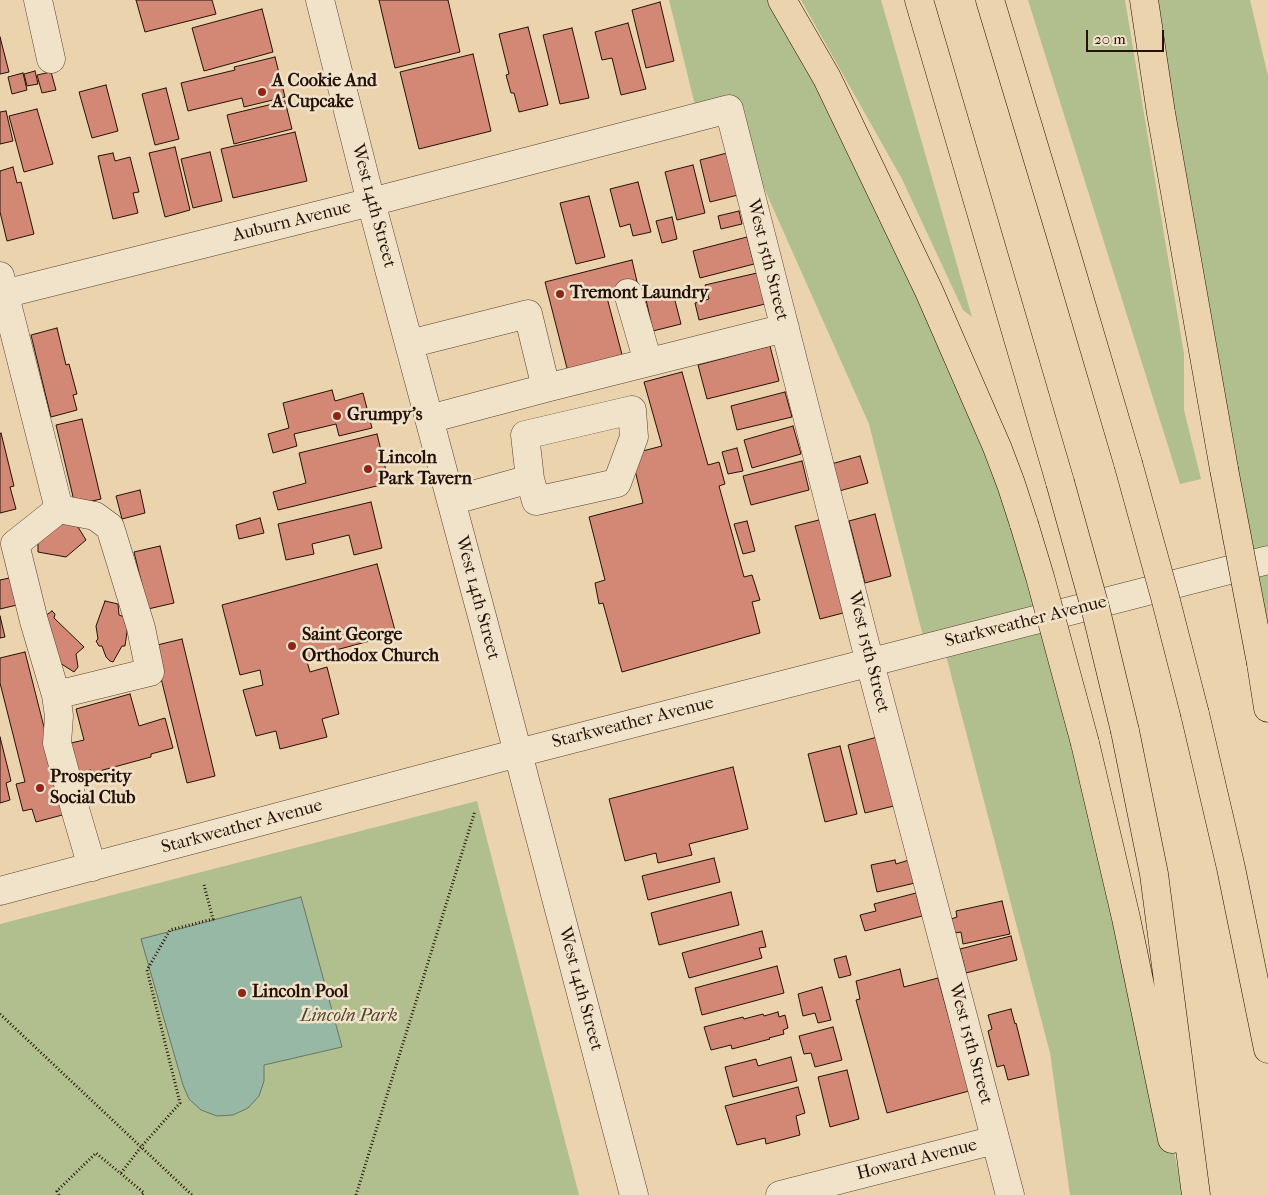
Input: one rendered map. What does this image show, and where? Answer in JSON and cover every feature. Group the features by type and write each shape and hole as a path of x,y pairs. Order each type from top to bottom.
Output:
{"highway":[{"path":"782,0 827,78 929,291 1011,484 1042,585 1085,743 1126,918 1183,1195"},
{"path":"919,0 1060,482 1096,611 1125,731 1154,874 1196,1195"},
{"path":"990,0 1128,463 1165,596 1231,868 1268,1049"},
{"path":"1144,0 1161,113 1268,708"}],"street":[{"path":"38,0 51,58"},
{"name":"West 14th Street","path":"320,0 371,202 484,620 634,1195"},
{"name":"Auburn Avenue","path":"2,288 371,202 729,109"},
{"name":"West 15th Street","path":"729,109 870,663 1010,1195"},
{"path":"2,288 59,509"},
{"path":"628,293 648,362"},
{"path":"409,344 528,314 546,388"},
{"path":"429,419 785,328"},
{"path":"451,501 533,490 617,483 634,437 632,410 525,436 533,490"},
{"path":"59,509 16,544 34,621 56,695 59,716 57,743 92,867"},
{"path":"56,695 150,672 141,628 110,527 95,516 59,509"},
{"name":"Starkweather Avenue","path":"0,891 518,753 1268,560"},
{"name":"Howard Avenue","path":"780,1195 995,1140"}],"path":[{"path":"356,1195 475,811"},
{"path":"121,1173 180,1103 147,970 170,930 213,919 204,885"},
{"path":"0,1014 192,1195"},
{"path":"59,1195 56,1191 96,1153 144,1192 142,1195"}],"green space":[{"path":"669,0 782,0 997,447 1126,918 1183,1195 1070,1195 1050,1053 943,644 926,648 869,424 729,109 698,117"},
{"path":"801,0 881,0 972,317 963,310 902,179"},
{"path":"1028,0 1125,0 1184,354 1184,410 1201,479 1180,484"},
{"path":"1144,0 1250,0 1268,76 1268,708"},
{"name":"Lincoln Park","path":"477,801 579,1195 0,1195 0,924"}],"shaded area":[{"name":"Lincoln Pool","path":"301,897 342,1047 264,1065 264,1081 259,1096 248,1108 233,1115 217,1116 201,1110 189,1099 183,1085 141,939"}],"building":[{"path":"136,0 212,0 216,14 145,32"},
{"path":"379,0 448,0 460,52 395,68"},
{"path":"660,2 674,61 646,68 632,10"},
{"path":"262,9 273,52 204,71 192,28"},
{"path":"628,23 646,89 621,95 612,58 602,60 595,32"},
{"path":"528,27 548,105 519,112 514,93 511,93 506,75 509,74 499,34"},
{"path":"572,28 589,98 560,104 543,35"},
{"path":"0,37 9,72 0,74"},
{"path":"473,54 491,131 419,149 400,72"},
{"path":"275,57 285,97 244,107 242,98 188,111 181,83 235,70 234,67"},
{"path":"35,71 38,84 27,86 24,74"},
{"path":"51,72 56,90 42,93 37,75"},
{"path":"23,73 27,90 12,94 8,77"},
{"path":"106,85 118,131 92,138 79,92"},
{"path":"166,88 179,139 155,145 142,94"},
{"path":"285,101 292,129 234,144 227,115"},
{"path":"37,109 53,164 24,172 9,116"},
{"path":"6,111 13,141 0,144 0,112"},
{"path":"295,132 307,181 233,198 221,149"},
{"path":"175,147 190,210 165,217 149,153"},
{"path":"210,152 222,201 193,208 181,159"},
{"path":"113,153 115,161 130,157 139,192 133,193 138,213 113,219 98,156"},
{"path":"727,153 738,195 710,202 700,160"},
{"path":"693,165 705,213 677,220 665,172"},
{"path":"13,167 17,183 21,182 34,234 7,241 0,212 0,171"},
{"path":"638,182 651,232 633,236 630,224 620,227 610,189"},
{"path":"589,196 605,257 576,264 560,203"},
{"path":"739,211 742,224 721,229 718,216"},
{"path":"672,217 677,239 662,243 656,221"},
{"path":"747,237 754,264 700,278 693,251"},
{"path":"632,260 638,286 606,294 624,362 569,376 545,282"},
{"path":"757,273 765,304 699,320 695,303 709,299 705,285"},
{"path":"672,289 681,324 653,331 645,295"},
{"path":"57,328 66,365 69,364 77,394 73,395 77,410 51,417 31,335"},
{"path":"770,346 779,381 707,399 698,365"},
{"path":"682,372 708,465 719,462 725,484 719,486 744,577 752,575 760,600 752,602 760,633 622,672 603,603 599,604 595,583 605,580 589,517 643,503 631,454 662,446 644,382"},
{"path":"332,390 335,401 363,393 372,428 339,436 336,424 294,434 297,446 273,453 268,434 289,428 283,403"},
{"path":"785,392 792,417 737,430 731,406"},
{"path":"82,419 101,499 75,505 56,425"},
{"path":"793,426 801,454 752,468 744,440"},
{"path":"0,434 14,486 10,487 16,509 0,513"},
{"path":"377,434 389,483 278,510 273,492 306,483 299,453"},
{"path":"737,448 743,471 728,474 722,452"},
{"path":"860,456 868,483 832,493 824,466"},
{"path":"802,461 809,490 751,505 743,476"},
{"path":"140,490 145,513 122,519 116,496"},
{"path":"371,502 382,548 354,555 349,535 312,544 314,554 286,560 278,524"},
{"path":"875,514 891,576 865,583 849,521"},
{"path":"260,518 264,533 239,539 236,525"},
{"path":"823,519 847,612 820,619 795,526"},
{"path":"69,520 75,522 86,540 66,557 38,552 42,531"},
{"path":"747,521 755,551 743,554 734,524"},
{"path":"160,546 174,603 148,609 134,552"},
{"name":"Saint George Orthodox Church","path":"377,564 396,634 306,658 310,672 327,667 339,714 322,719 327,737 280,749 276,731 256,736 243,690 263,685 260,670 240,675 222,605"},
{"path":"14,577 21,604 0,609 0,580"},
{"path":"105,601 118,604 119,615 127,618 125,624 128,625 125,646 122,646 113,662 106,657 102,646 99,646 96,641 98,639 96,626"},
{"path":"52,611 55,614 54,618 84,647 76,654 78,667 74,672 60,663 41,619"},
{"path":"0,616 5,637 0,638"},
{"path":"182,639 215,776 187,783 153,646"},
{"path":"25,652 66,814 36,822 32,809 23,811 16,784 25,782 0,683 0,658"},
{"path":"130,694 139,726 165,718 173,748 151,754 151,757 92,773 91,770 66,776 58,746 84,740 76,709"},
{"path":"881,736 898,805 865,813 848,745"},
{"path":"0,737 11,781 6,783 10,800 0,803"},
{"path":"840,746 857,814 825,822 808,754"},
{"path":"733,767 748,829 689,844 692,855 658,863 656,853 625,861 609,799"},
{"path":"714,858 720,882 648,900 642,876"},
{"path":"895,860 896,864 909,860 915,883 877,892 871,865"},
{"path":"731,892 739,925 659,945 651,913"},
{"path":"916,893 922,916 865,931 860,915 876,911 874,904"},
{"path":"1002,901 1010,934 963,944 961,932 955,933 951,919 957,917 956,911"},
{"path":"762,931 766,947 759,948 762,958 689,978 682,953"},
{"path":"1011,936 1017,960 966,973 960,949"},
{"path":"846,956 851,975 839,978 834,959"},
{"path":"777,966 784,993 702,1015 695,988"},
{"path":"900,969 904,987 938,978 969,1091 887,1113 856,1000 860,999 856,981"},
{"path":"822,987 831,1020 818,1023 815,1013 803,1016 798,994"},
{"path":"1011,1009 1029,1075 1008,1080 1004,1065 997,1067 988,1031 992,1029 988,1015"},
{"path":"778,1012 779,1017 785,1015 788,1028 783,1030 784,1034 732,1049 731,1045 711,1050 704,1027 743,1017 744,1019"},
{"path":"833,1027 842,1060 815,1067 811,1053 804,1054 799,1036"},
{"path":"791,1057 797,1081 733,1097 725,1067 756,1059 758,1066"},
{"path":"847,1070 859,1119 830,1127 818,1077"},
{"path":"798,1087 805,1113 796,1116 800,1135 766,1144 765,1138 737,1145 725,1106"}],"place":[{"name":"A Cookie And A Cupcake","path":"262,92"},
{"name":"Tremont Laundry","path":"560,294"},
{"name":"Grumpy's","path":"337,416"},
{"name":"Lincoln Park Tavern","path":"368,469"},
{"name":"Saint George Orthodox Church","path":"292,646"},
{"name":"Prosperity Social Club","path":"40,788"},
{"name":"Lincoln Pool","path":"242,993"}]}
